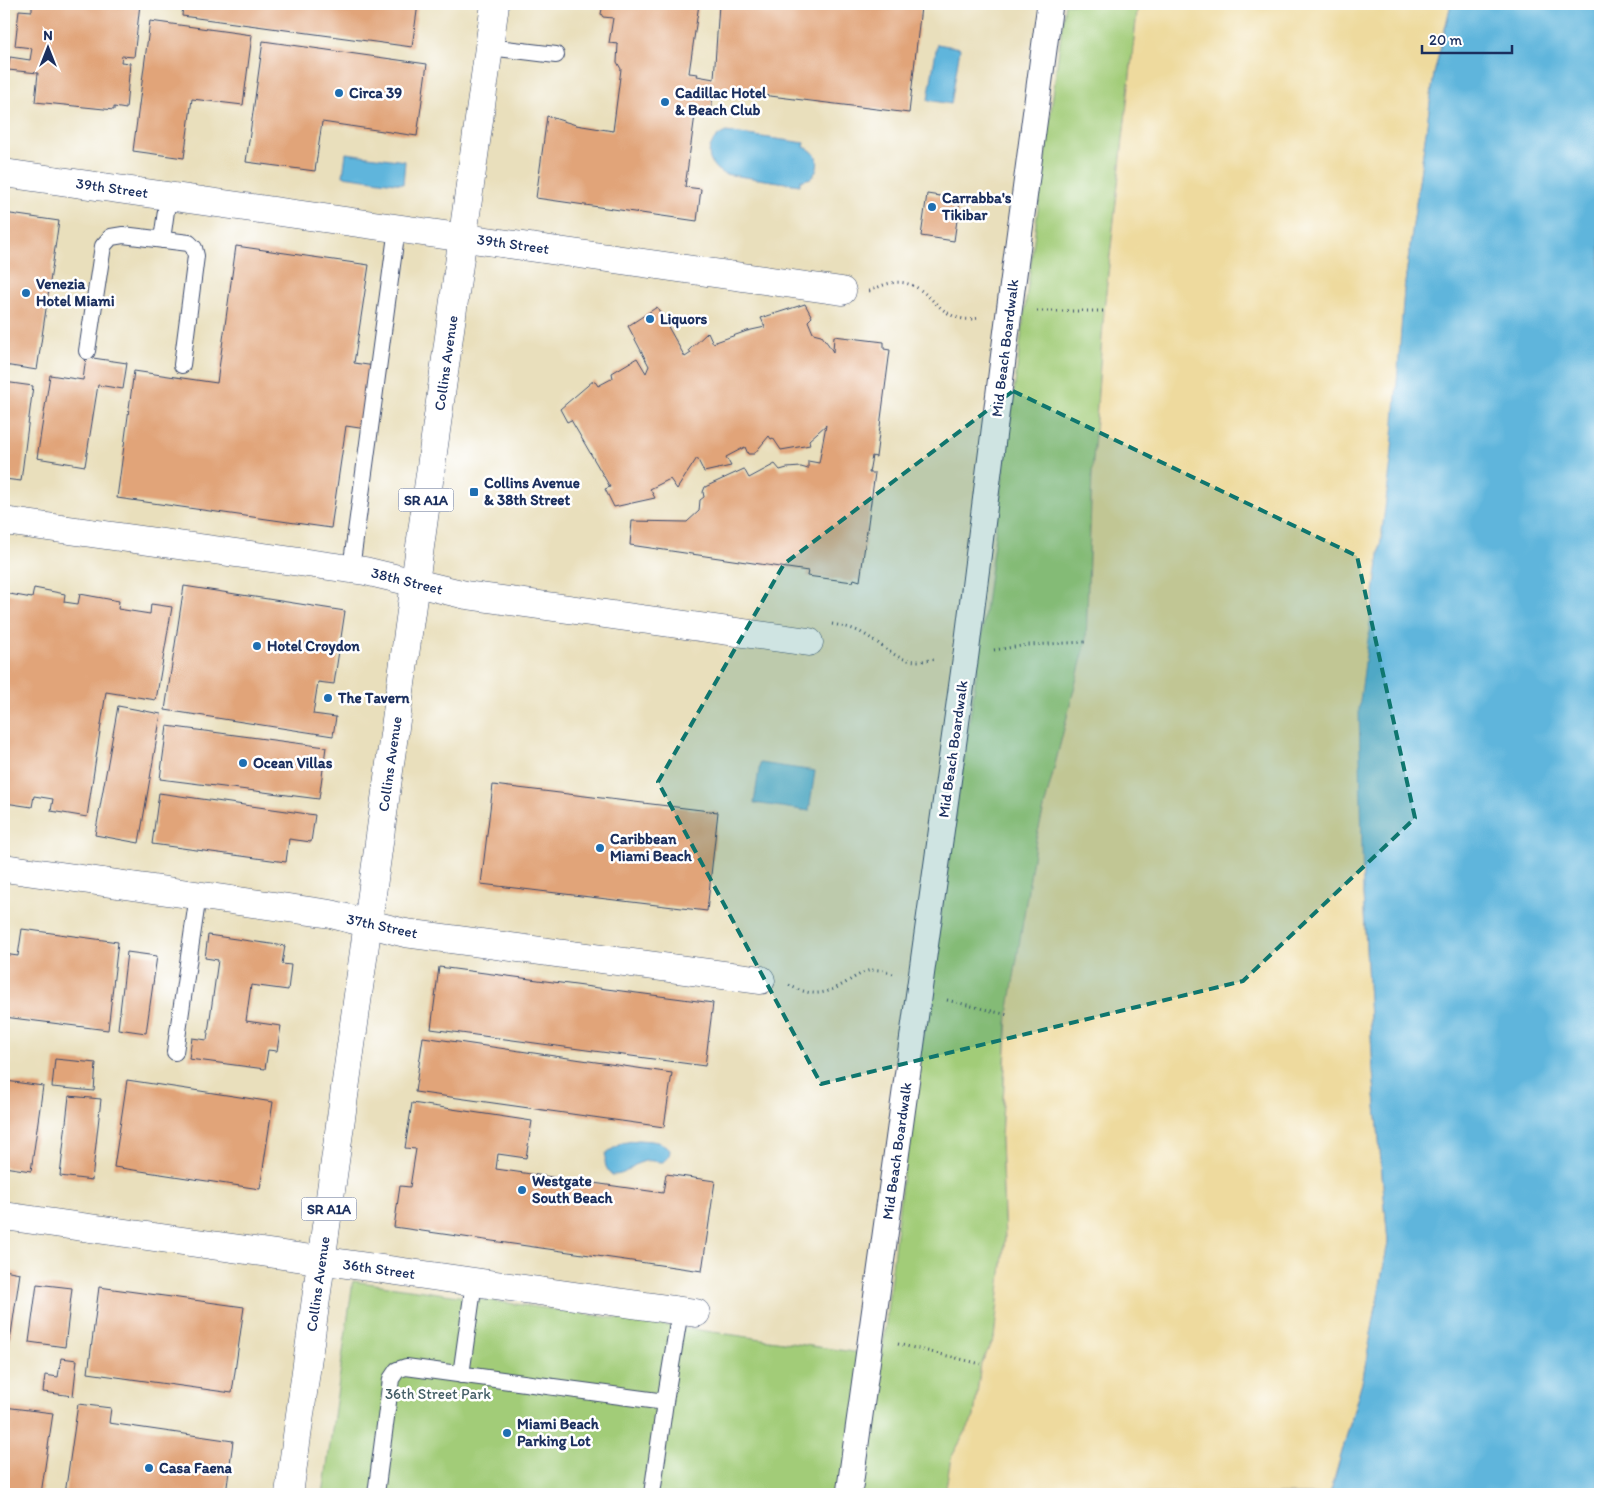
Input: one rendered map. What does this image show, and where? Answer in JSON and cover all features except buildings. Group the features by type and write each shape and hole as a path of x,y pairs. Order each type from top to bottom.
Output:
{"street":[{"name":"Collins Avenue","path":"289,1494 495,4"},
{"name":"Mid Beach Boardwalk","path":"849,1494 966,654 1050,4"},
{"name":"39th Street","path":"4,173 842,291"},
{"name":"38th Street","path":"4,521 377,573 466,595 809,642"},
{"name":"37th Street","path":"4,868 331,914 405,933 771,980"},
{"name":"36th Street","path":"4,1216 688,1312"}],"lane":[{"path":"489,47 556,55"},
{"path":"162,240 168,196"},
{"path":"351,569 397,228"},
{"path":"87,351 104,246 111,237 123,235 189,243 194,248 196,256 182,365"},
{"path":"175,1052 198,895"},
{"path":"460,1375 474,1282"},
{"path":"652,1494 665,1402 688,1312"},
{"path":"376,1494 391,1379 397,1370 406,1367 665,1402"}],"path":[{"path":"842,291 855,293 872,290 892,283 915,286 925,292 943,311 963,320 1009,312 1104,311"},
{"path":"831,624 862,633 890,653 913,661 1028,645 1086,642"},
{"path":"771,980 818,994 836,989 866,971 882,971 897,976 919,994 1008,1015"},
{"path":"871,1338 981,1364"}],"highlighted area":[{"path":"1013,391 1357,556 1415,818 1243,981 821,1084 658,782 784,564"}],"green space":[{"name":"36th Street Park","path":"1065,4 1138,4 1104,311 1092,475 1086,642 1036,840 1007,1023 1001,1139 1005,1238 994,1339 981,1364 974,1417 951,1458 945,1494 323,1494 353,1281 882,1356 904,1164 980,650"}],"sand":[{"path":"1138,4 1451,4 1434,74 1404,290 1363,894 1373,1071 1388,1242 1363,1378 1330,1494 945,1494 951,1458 974,1417 981,1364 994,1339 1005,1238 1001,1139 1008,1015 1036,840 1086,642 1092,475 1104,311"}],"water":[{"path":"1451,4 1600,4 1600,1494 1330,1494 1363,1378 1388,1242 1373,1071 1363,894 1359,709 1391,462 1404,290 1434,74"},
{"path":"937,44 960,48 951,104 928,100"},
{"path":"726,132 805,143 804,147 816,156 817,169 811,178 800,181 800,185 724,174 712,164 709,152 714,141"},
{"path":"346,153 405,161 403,184 343,176"},
{"path":"760,763 815,771 809,811 754,803"},
{"path":"638,1140 663,1144 670,1150 669,1156 663,1162 645,1161 622,1174 612,1175 606,1165 606,1153 622,1143"}],"place":[{"name":"Circa 39","path":"339,93"},
{"name":"Cadillac Hotel & Beach Club","path":"665,102"},
{"name":"Carrabba's Tikibar","path":"932,207"},
{"name":"Venezia Hotel Miami","path":"26,293"},
{"name":"Liquors","path":"650,319"},
{"name":"Collins Avenue & 38th Street","path":"474,492"},
{"name":"Hotel Croydon","path":"257,646"},
{"name":"The Tavern","path":"328,698"},
{"name":"Ocean Villas","path":"243,763"},
{"name":"Caribbean Miami Beach","path":"600,848"},
{"name":"Westgate South Beach","path":"522,1190"},
{"name":"Miami Beach Parking Lot","path":"507,1433"},
{"name":"Casa Faena","path":"149,1468"}]}
